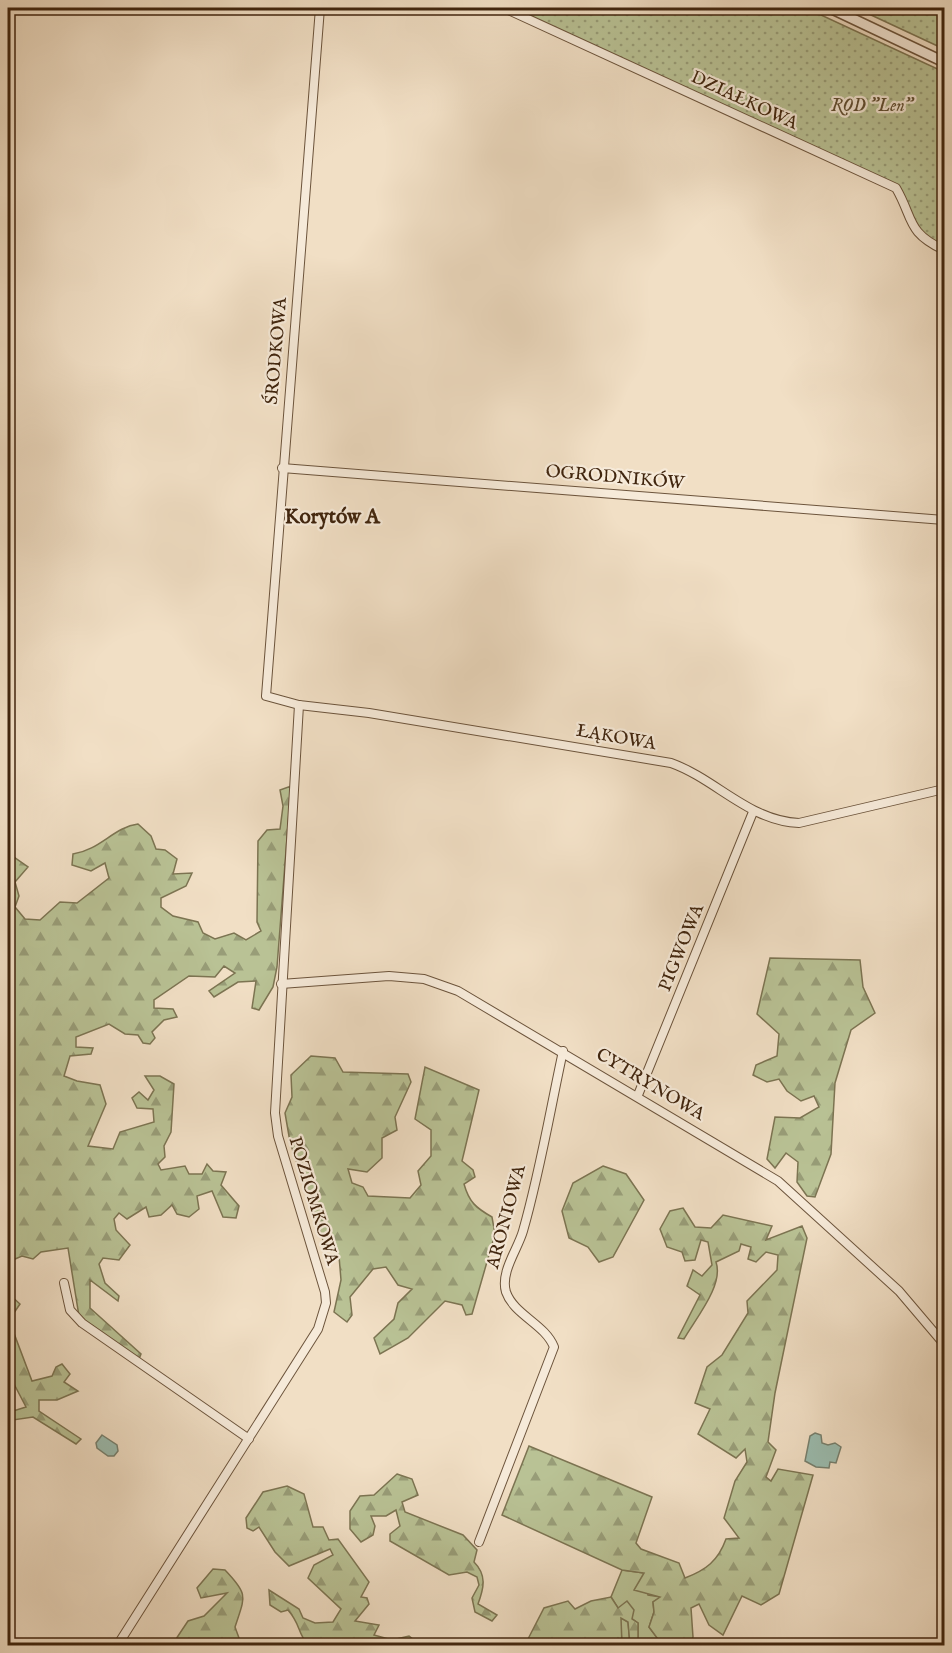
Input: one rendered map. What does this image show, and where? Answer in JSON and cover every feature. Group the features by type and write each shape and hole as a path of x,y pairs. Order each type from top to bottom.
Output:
{"street":[{"name":"ŚRODKOWA","path":"266,696 282,468 320,8"},
{"name":"DZIAŁKOWA","path":"504,8 896,188 910,223 931,244 945,250"},
{"path":"830,8 945,62"},
{"name":"OGRODNIKÓW","path":"282,468 945,520"},
{"name":"ŁĄKOWA","path":"266,696 299,705 573,745 671,763 688,769 753,812 780,822 799,823 945,789"},
{"name":"POZIOMKOWA","path":"117,1646 318,1329 326,1303 312,1246 278,1136 275,1113 299,705"},
{"name":"PIGWOWA","path":"638,1095 753,812"},
{"name":"CYTRYNOWA","path":"281,984 389,976 424,979 458,991 638,1095 778,1181 899,1291 945,1344"},
{"name":"ARONIOWA","path":"479,1542 554,1347 550,1336 520,1310 507,1293 505,1278 522,1233 563,1051"},
{"path":"64,1283 70,1310 82,1323 249,1439"}],"green space":[{"name":"ROD \"Len\"","path":"510,8 806,8 944,72 944,248 917,229 901,189"},
{"path":"856,8 944,8 944,49"},
{"path":"291,786 277,967 273,987 259,1010 252,1008 256,981 238,982 214,997 209,991 235,973 224,966 215,977 189,976 154,1000 154,1008 173,1009 177,1017 164,1020 152,1032 155,1038 150,1044 143,1043 138,1035 125,1034 109,1024 76,1037 76,1047 93,1048 91,1054 70,1056 64,1076 100,1085 106,1104 88,1146 113,1149 120,1132 154,1122 153,1109 137,1108 132,1098 139,1092 148,1100 154,1090 145,1076 160,1076 174,1084 171,1132 164,1146 165,1157 158,1164 161,1170 185,1166 189,1174 202,1174 207,1164 213,1171 226,1172 221,1185 239,1206 236,1218 223,1217 212,1191 197,1196 199,1209 189,1217 177,1214 172,1205 161,1215 149,1217 146,1207 127,1219 119,1213 114,1219 116,1230 130,1245 119,1260 103,1258 99,1264 105,1283 119,1296 118,1301 90,1280 90,1308 141,1354 139,1359 79,1316 68,1248 41,1252 33,1259 22,1256 8,1262 8,853 28,867 15,882 19,896 15,907 25,919 40,920 60,902 77,903 109,878 105,863 91,871 72,865 73,854 83,852 122,829 138,824 151,836 156,849 165,850 177,859 173,874 192,873 186,886 161,898 161,907 173,916 198,922 203,933 215,939 234,933 246,940 261,931 257,922 258,841 267,830 280,829 283,806 280,790"},
{"path":"770,958 860,960 863,987 875,1013 851,1030 835,1083 831,1154 815,1197 807,1196 797,1182 798,1162 786,1153 775,1168 767,1159 775,1117 800,1118 819,1107 814,1096 801,1101 787,1091 779,1079 767,1082 753,1075 756,1065 777,1056 779,1034 757,1014"},
{"path":"311,1056 335,1058 343,1072 408,1074 411,1082 395,1117 397,1130 382,1138 382,1158 367,1172 348,1169 352,1183 363,1187 368,1196 410,1198 421,1185 418,1171 431,1156 431,1130 415,1119 425,1067 479,1090 462,1161 473,1170 475,1177 464,1184 474,1204 492,1217 495,1234 472,1314 466,1315 462,1305 445,1301 408,1338 380,1354 374,1338 394,1319 398,1303 412,1289 398,1285 386,1267 373,1269 350,1297 352,1315 347,1322 334,1312 341,1280 339,1256 323,1240 290,1142 285,1113 292,1097 291,1075"},
{"path":"603,1166 626,1174 644,1200 613,1257 599,1262 588,1247 569,1238 562,1211 573,1183"},
{"path":"683,1208 695,1227 711,1228 723,1215 772,1226 766,1240 802,1226 807,1238 775,1393 768,1442 776,1450 766,1477 771,1481 778,1469 813,1475 779,1594 761,1605 742,1596 723,1635 709,1625 699,1604 691,1608 693,1637 689,1645 663,1646 649,1627 654,1612 653,1602 660,1597 634,1590 644,1573 622,1570 502,1515 529,1446 652,1497 636,1543 641,1549 679,1563 685,1578 710,1564 726,1539 739,1538 724,1518 735,1481 747,1462 745,1449 736,1458 698,1434 710,1409 695,1403 707,1367 722,1355 748,1313 747,1301 777,1270 778,1255 766,1252 756,1262 748,1259 751,1247 741,1244 739,1251 716,1262 716,1281 708,1301 684,1339 678,1338 700,1295 687,1286 693,1270 702,1276 712,1265 708,1242 701,1240 695,1260 685,1261 682,1252 667,1247 660,1229 670,1211"},
{"path":"8,1293 20,1304 9,1320 32,1381 52,1376 56,1367 62,1364 70,1374 64,1382 78,1391 57,1400 39,1400 39,1411 81,1439 76,1444 33,1417 13,1420 13,1411 26,1407 14,1384 8,1385"},
{"path":"397,1474 412,1479 418,1495 402,1502 405,1512 463,1535 477,1550 474,1562 483,1577 482,1593 478,1604 497,1615 492,1621 475,1612 472,1598 479,1585 477,1577 467,1572 449,1575 390,1541 390,1534 400,1526 396,1510 386,1516 371,1516 375,1526 373,1535 361,1542 350,1529 350,1511 360,1496 374,1495"},
{"path":"287,1486 304,1494 313,1527 323,1527 329,1540 338,1539 369,1582 361,1597 367,1598 369,1604 355,1621 379,1625 374,1635 392,1640 409,1636 414,1640 405,1645 308,1645 288,1610 281,1612 270,1605 269,1590 299,1609 303,1618 315,1623 333,1622 341,1609 308,1578 314,1565 333,1555 330,1549 289,1566 275,1552 259,1527 253,1531 247,1528 246,1518 263,1492"},
{"path":"213,1569 225,1570 241,1591 243,1602 235,1627 239,1638 249,1645 189,1645 176,1639 188,1621 204,1616 227,1593 201,1598 197,1588"},
{"path":"622,1570 644,1573 648,1595 661,1597 653,1602 654,1612 649,1627 663,1645 638,1645 638,1623 618,1608 611,1597"},
{"path":"611,1597 618,1608 627,1601 634,1610 632,1619 638,1623 638,1645 630,1645 628,1622 621,1618 622,1645 510,1645 528,1639 544,1608 568,1601 575,1609 591,1601"},
{"path":"620,1617 628,1622 630,1645 622,1645"}],"shaded area":[{"path":"815,1433 821,1435 822,1443 828,1445 835,1443 841,1447 836,1463 830,1462 829,1468 816,1467 805,1461 810,1436"},
{"path":"102,1435 117,1445 118,1451 114,1456 108,1456 97,1448 96,1443"}],"district":[{"name":"Korytów A","path":"332,517"}]}
